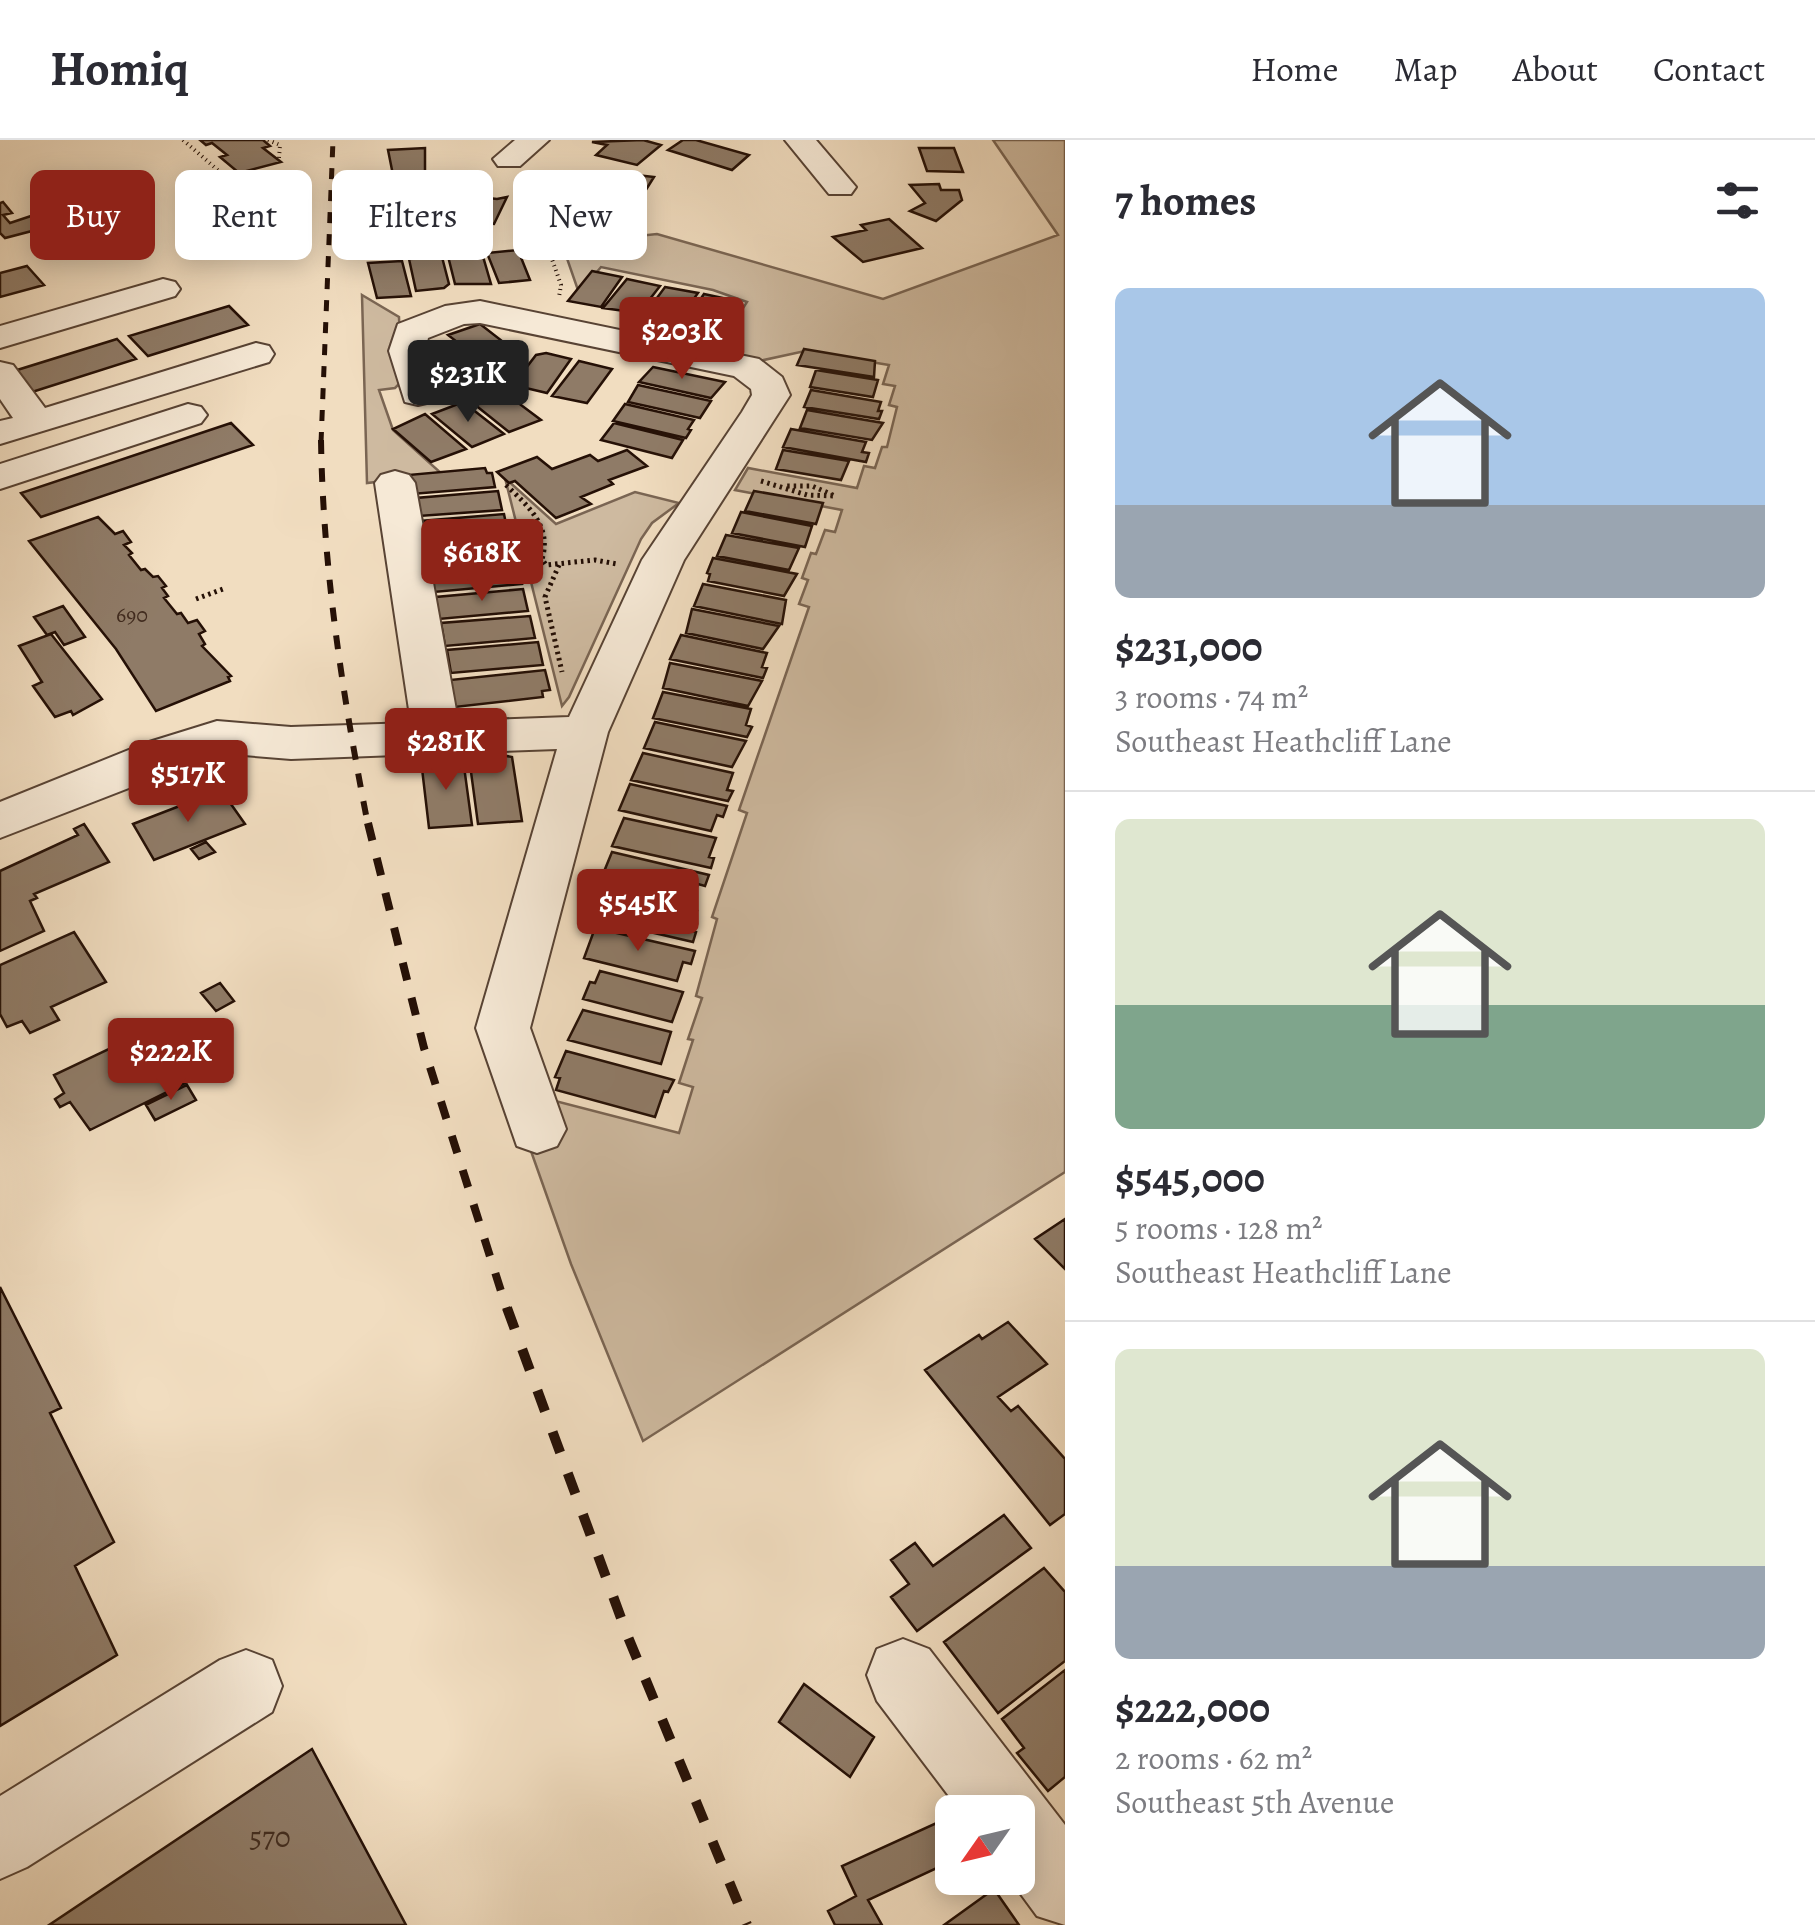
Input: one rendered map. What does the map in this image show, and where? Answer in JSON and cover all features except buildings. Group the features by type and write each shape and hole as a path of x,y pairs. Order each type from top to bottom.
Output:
{"street":[{"path":"800,140 840,187"},
{"path":"0,338 163,289"},
{"path":"418,394 407,350 410,332 458,314 480,312 746,367 770,385 771,395 658,571 594,714 503,1028 536,1129"},
{"path":"0,373 18,428 256,354"},
{"path":"0,477 188,414"},
{"path":"395,483 437,737"},
{"path":"0,821 162,754 217,737 291,744 437,737 594,714"},
{"path":"903,1675 995,1795"},
{"path":"0,1840 246,1686"},
{"path":"1035,1848 1065,1888"}],"path":[{"path":"183,140 218,170"},
{"path":"268,140 280,145 279,158"},
{"path":"522,149 527,187 561,284 559,297 540,322"},
{"path":"720,473 786,486 794,493 835,496 828,490 793,482 786,486"},
{"path":"506,485 544,528 543,562 595,560 658,571"},
{"path":"559,564 545,596 565,684 594,714"},
{"path":"196,599 222,589"}],"shaded area":[{"path":"993,140 1065,140 1065,1172 643,1441 571,1264 509,1089 679,1133 693,1087 679,1083 702,998 696,996 717,919 712,917 747,813 739,810 809,607 799,604 808,580 802,578 825,530 835,532 842,510 735,490 748,468 857,488 864,466 875,468 882,447 887,447 897,407 889,405 895,386 883,384 889,365 805,351 759,361 716,350 747,302 713,290 601,267 579,293 568,260 647,260 647,235 657,234 883,299 1058,235"},
{"path":"362,295 399,317 401,382 395,388 379,390 393,430 442,474 367,483"},
{"path":"505,478 556,524 635,492 679,503 652,523 641,539 562,706"}],"railway":[{"path":"321,441 333,140"},
{"path":"321,441 336,634 368,825"},
{"path":"368,823 424,1048 507,1310"},
{"path":"507,1308 628,1637 747,1925"}]}
